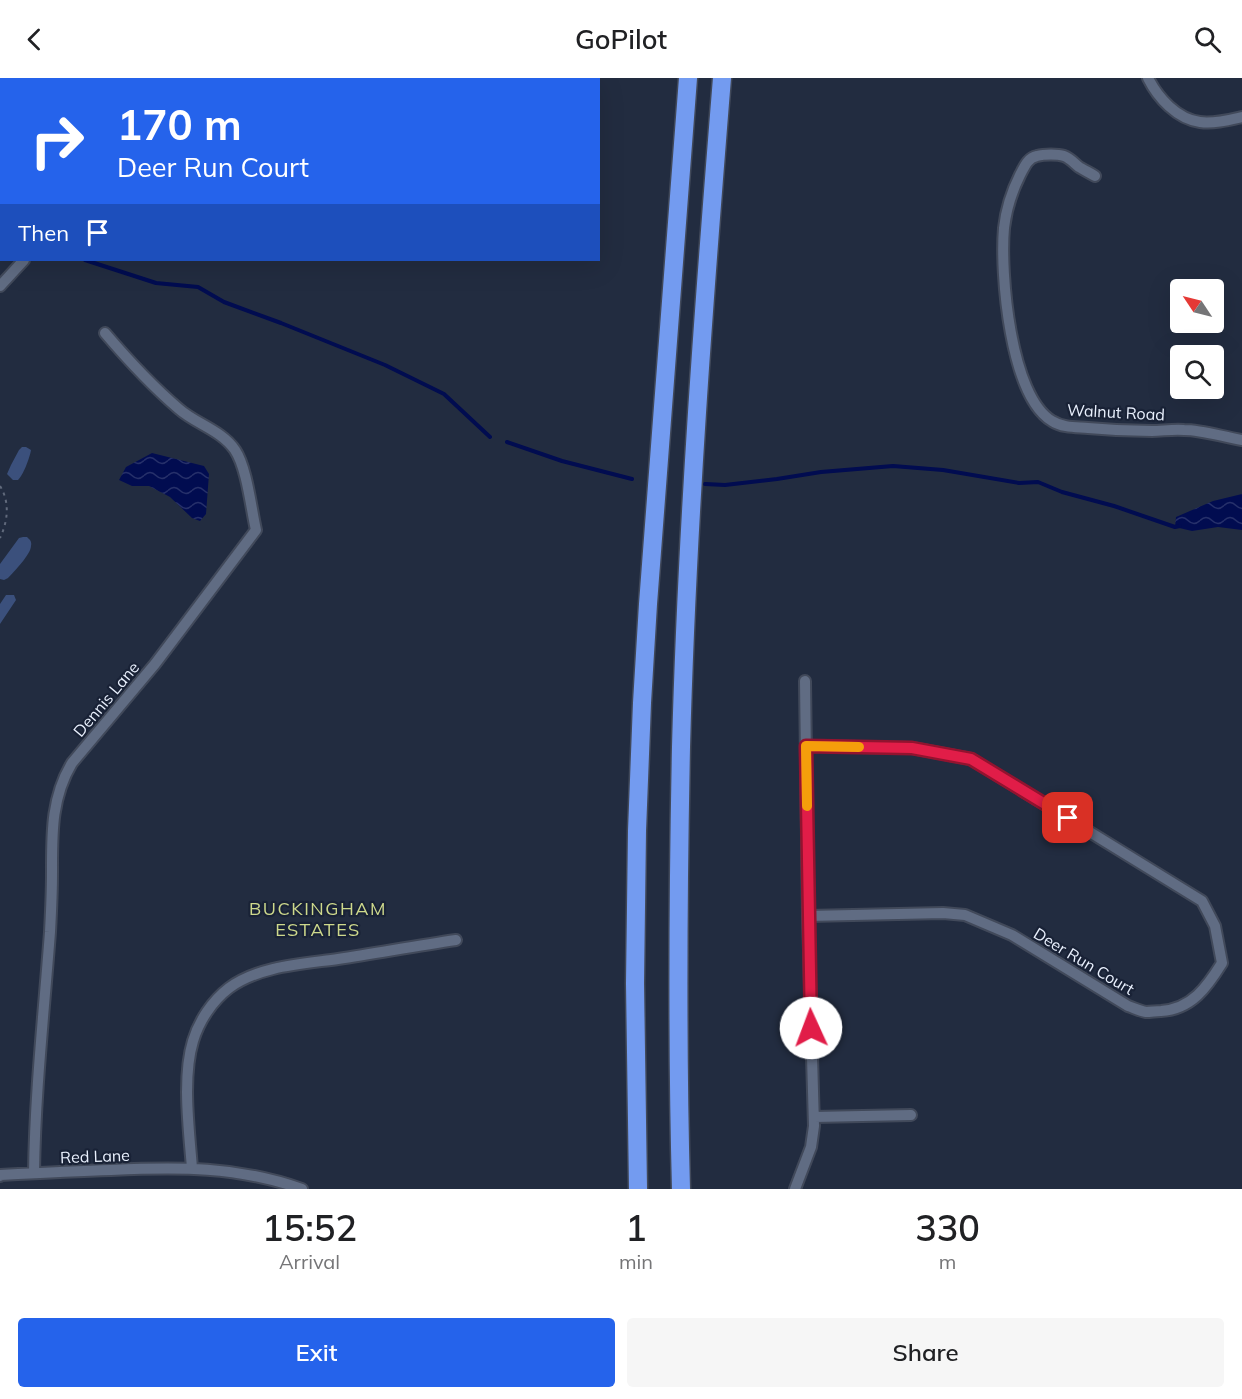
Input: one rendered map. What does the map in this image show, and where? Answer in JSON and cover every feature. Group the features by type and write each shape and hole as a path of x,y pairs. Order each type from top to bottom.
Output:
{"highway":[{"path":"638,1189 635,983 642,703 688,78"},
{"path":"681,1189 679,1051 681,748 697,403 722,78"}],"street":[{"path":"1148,78 1161,99 1189,120 1208,122 1242,117"},
{"name":"Walnut Road","path":"1095,176 1062,155 1038,155 1026,164 1016,182 1008,205 1004,226 1004,289 1014,348 1026,386 1034,402 1042,414 1051,421 1068,427 1109,430 1185,430 1242,440"},
{"path":"0,286 23,261"},
{"name":"Dennis Lane","path":"34,1173 34,1130 52,906 52,832 55,808 64,776 72,763 155,664 256,530 245,475 235,450 219,435 180,410 129,362 105,333"},
{"path":"795,1189 811,1147 814,1126 805,681"},
{"name":"Deer Run Court","path":"806,746 912,748 971,759 1202,901 1215,926 1222,963 1208,986 1182,1007 1166,1011 1145,1012 1128,1006 1012,935 965,915 943,913 808,916"},
{"path":"192,1168 188,1116 190,1053 194,1038 217,998 243,980 287,967 456,940"},
{"path":"814,1117 911,1115"},
{"name":"Red Lane","path":"0,1175 192,1168 231,1171 262,1177 302,1189"}],"path":[{"path":"0,486 7,508 5,527 0,537"}],"shaded area":[{"path":"22,447 31,450 20,478 13,480 7,474"},
{"path":"27,537 31,542 28,554 8,578 0,579 0,564 19,538"},
{"path":"6,595 14,595 16,600 0,624 0,604"}],"water":[{"path":"152,453 204,466 209,474 206,514 200,521 192,518 170,497 149,486 132,486 119,480 126,467"},
{"path":"1242,494 1242,530 1218,527 1192,531 1175,527 1176,517 1213,501"}],"waterway":[{"path":"88,261 156,283 198,287 224,302 385,365 444,394 490,437"},
{"path":"507,442 562,461 632,479"},
{"path":"705,484 725,485 821,472 893,466 943,470 1019,483 1038,482 1062,492 1114,506 1175,527 1180,526"}],"slow traffic":[{"path":"807,806 806,746 859,747"}],"district":[{"name":"BUCKINGHAM ESTATES","path":"318,919"}],"route":[{"path":"811,1028 806,746 912,748 971,759 1068,818"}]}
